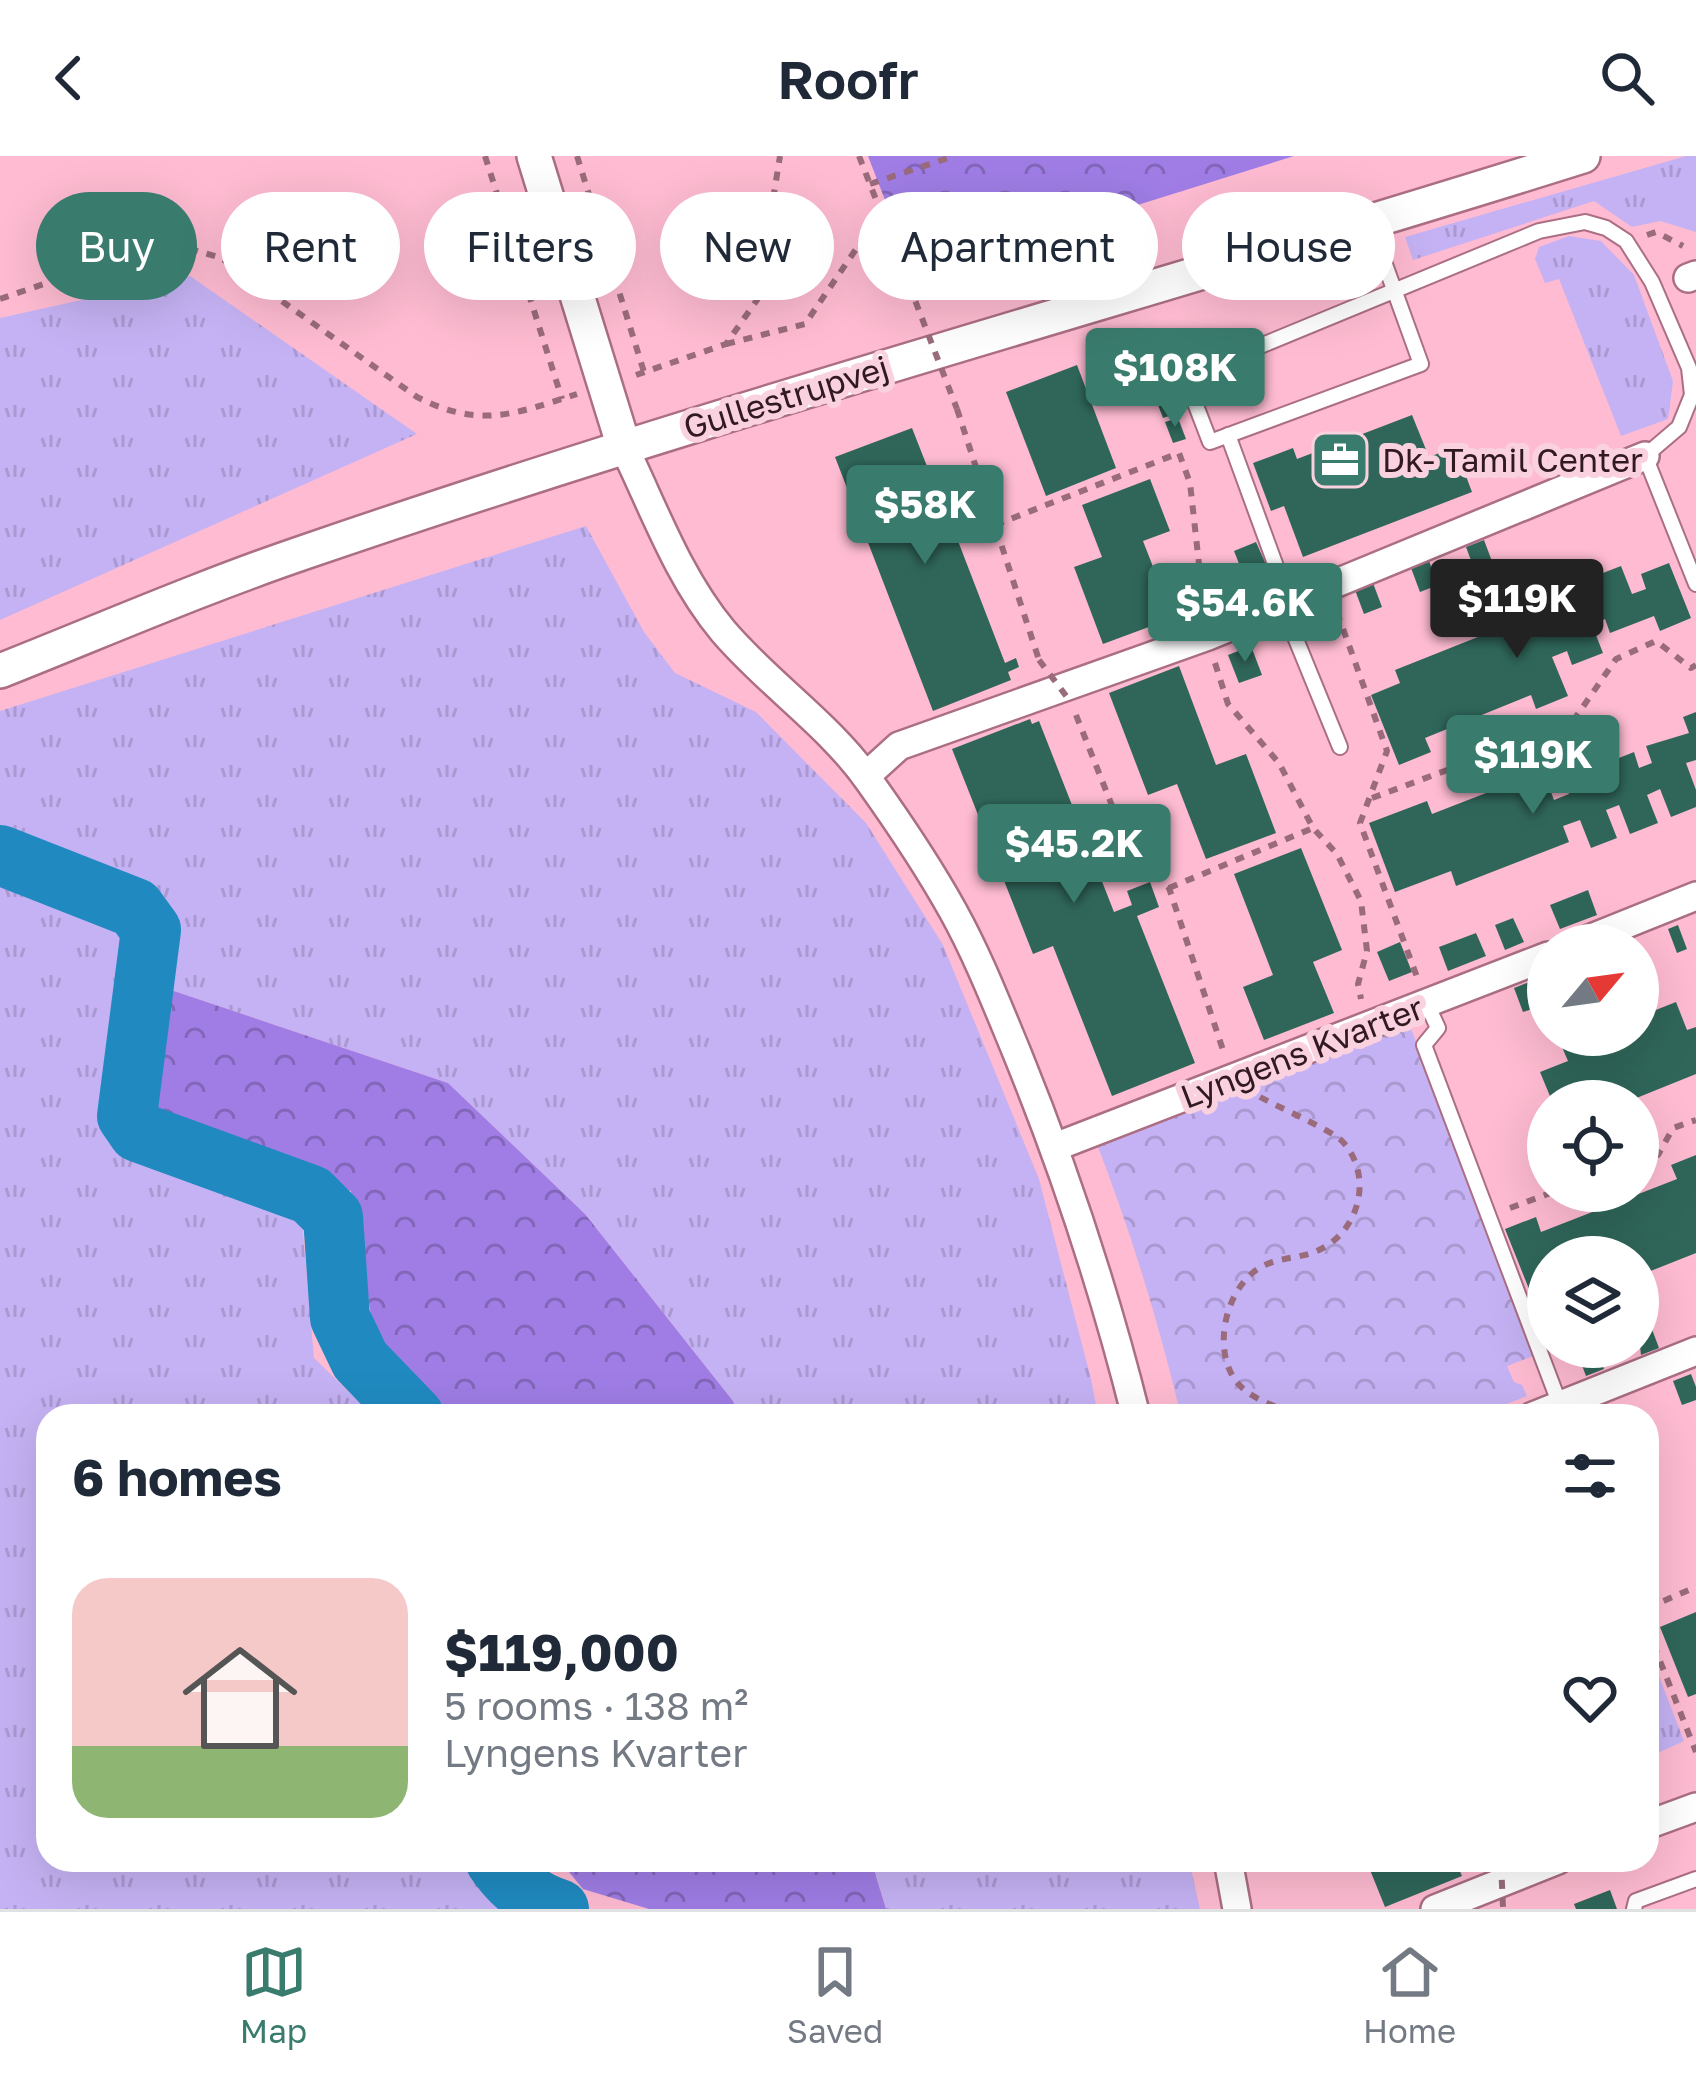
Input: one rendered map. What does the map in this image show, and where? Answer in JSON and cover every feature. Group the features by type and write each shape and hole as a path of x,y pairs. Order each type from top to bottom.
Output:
{"street":[{"path":"534,156 625,447 679,566 722,630 866,776 955,915 1055,1147 1133,1404"},
{"name":"Gullestrupvej","path":"1395,215 1582,156"},
{"name":"Gullestrupvej","path":"0,671 300,554 904,359 1182,278"},
{"path":"866,776 899,746 1208,636 1645,456"},
{"path":"1626,924 1696,896"},
{"name":"Lyngens Kvarter","path":"1055,1147 1527,964"},
{"path":"1563,1404 1696,1351"},
{"path":"1659,1821 1696,1807"},
{"path":"1230,1872 1237,1909"},
{"path":"1436,1909 1528,1872"}],"lane":[{"path":"1395,291 1539,231 1585,222 1606,228 1626,242 1652,282 1689,368 1692,395 1679,427 1645,456 1696,584"},
{"path":"1374,300 1186,377 1210,442 1421,364 1395,297"},
{"path":"1228,435 1340,747"},
{"path":"1427,1004 1438,1028 1424,1045 1560,1404"},
{"path":"1634,1909 1636,1901 1696,1879"}],"path":[{"path":"485,156 562,399"},
{"path":"577,156 644,372"},
{"path":"726,344 757,300 780,156"},
{"path":"859,156 873,192"},
{"path":"870,184 954,156"},
{"path":"1626,242 1656,232 1693,269"},
{"path":"0,299 143,250 181,246 221,258 417,397 443,410 471,416 518,412 726,344 806,324 858,246"},
{"path":"915,300 1039,660 1070,700"},
{"path":"995,525 1179,453 1190,483 1208,636 1228,704 1279,763 1313,828 1337,854 1361,901 1367,951 1358,984 1367,1027"},
{"path":"1328,586 1388,751 1360,823 1427,1004"},
{"path":"1370,799 1571,724 1616,658 1656,641 1691,668 1696,664"},
{"path":"1169,888 1313,828"},
{"path":"1659,1153 1673,1128 1696,1120"},
{"path":"1490,1215 1527,1202"},
{"path":"1659,1603 1696,1587"},
{"path":"1659,1658 1696,1752"},
{"path":"1501,1872 1503,1908"}],"green space":[{"path":"868,156 1294,156 1158,199 1158,192 882,192"},
{"path":"1696,156 1696,232 1660,221 1632,227 1594,201 1413,260 1405,237"},
{"path":"1569,236 1601,241 1634,275 1673,381 1668,419 1621,436 1559,279 1545,283 1535,259 1539,247"},
{"path":"197,281 417,434 0,620 0,318 81,300 197,300"},
{"path":"586,526 644,632 675,673 756,712 866,823 943,945 1039,1179 1096,1404 734,1404 585,1214 448,1083 153,984 162,928 146,901 0,842 0,711"},
{"path":"0,868 128,926 108,1142 302,1220 314,1358 362,1404 36,1404 36,1872 471,1872 511,1909 0,1909"},
{"path":"153,984 448,1083 585,1214 734,1404 435,1404 376,1347 351,1191 142,1118"},
{"path":"1410,1026 1527,1332 1527,1358 1507,1366 1527,1396 1506,1404 1178,1404 1098,1147"},
{"path":"1659,1676 1684,1741 1659,1752"},
{"path":"569,1872 875,1872 886,1909 649,1909 583,1889"},
{"path":"875,1872 1192,1872 1200,1909 886,1909"}],"building":[{"path":"1149,341 1156,362 1143,367 1136,346"},
{"path":"1077,365 1116,468 1046,496 1006,392"},
{"path":"1159,367 1166,388 1153,393 1145,372"},
{"path":"1168,392 1175,414 1163,418 1155,397"},
{"path":"1412,415 1429,457 1455,447 1472,492 1303,557 1284,506 1271,511 1253,463 1293,448 1297,459"},
{"path":"1178,418 1186,439 1173,443 1165,422"},
{"path":"912,428 932,479 961,468 970,491 943,502 1005,663 1016,658 1019,667 1008,672 1011,680 933,711 835,457"},
{"path":"1150,479 1170,531 1143,541 1173,618 1103,644 1074,567 1102,557 1082,505"},
{"path":"1484,540 1493,564 1475,571 1466,547"},
{"path":"1256,542 1269,571 1246,581 1234,551"},
{"path":"1429,561 1438,585 1420,592 1411,568"},
{"path":"1669,563 1691,618 1660,631 1654,616 1610,633 1605,619 1592,625 1603,653 1572,665 1567,651 1552,657 1568,696 1536,709 1531,695 1425,738 1431,752 1399,765 1371,695 1400,683 1395,670 1508,625 1513,639 1558,624 1552,610 1596,593 1590,578 1621,566 1632,594 1646,589 1641,574"},
{"path":"1373,583 1382,607 1364,614 1355,590"},
{"path":"1251,646 1262,675 1239,683 1228,655"},
{"path":"1179,666 1216,765 1246,754 1276,833 1206,859 1177,784 1148,795 1109,693"},
{"path":"1696,712 1696,760 1686,763 1696,790 1696,807 1671,817 1660,789 1647,795 1658,823 1630,834 1619,805 1606,810 1617,838 1591,848 1580,820 1563,826 1569,842 1456,886 1451,871 1395,892 1369,823 1427,801 1432,814 1543,771 1554,800 1569,794 1563,779 1591,769 1597,783 1610,778 1604,764 1634,752 1639,768 1652,763 1646,746 1689,733 1683,717"},
{"path":"1030,719 1032,724 1039,721 1114,912 1132,905 1127,891 1150,882 1159,907 1137,916 1195,1063 1112,1096 1053,946 1033,954 952,749"},
{"path":"1301,848 1342,950 1313,962 1334,1013 1264,1040 1243,987 1273,975 1234,874"},
{"path":"1588,890 1597,915 1558,924 1550,905"},
{"path":"1513,918 1524,942 1505,950 1495,925"},
{"path":"1678,925 1687,949 1677,953 1668,929"},
{"path":"1476,933 1486,956 1448,971 1439,947"},
{"path":"1400,942 1412,972 1389,981 1377,952"},
{"path":"1527,983 1527,1011 1523,1012 1514,988"},
{"path":"1676,1002 1687,1030 1696,1027 1696,1074 1659,1089 1659,1080 1543,1080 1540,1072 1568,1061 1566,1056 1659,1056 1659,1009"},
{"path":"1696,1155 1696,1253 1659,1268 1659,1236 1527,1236 1527,1284 1505,1229 1536,1217 1541,1232 1592,1212 1659,1212 1659,1186 1677,1179 1671,1165"},
{"path":"1583,1368 1604,1368 1604,1369 1586,1376"},
{"path":"1691,1374 1696,1400 1682,1405 1673,1381"},
{"path":"1696,1612 1696,1694 1688,1697 1660,1627"},
{"path":"1371,1872 1460,1872 1462,1876 1385,1907"},
{"path":"1610,1890 1617,1909 1576,1909 1574,1904"}],"waterway":[{"path":"0,855 135,908 151,930 127,1116 138,1132 311,1195 333,1217 340,1318 360,1360 402,1404"},
{"path":"504,1872 523,1890 559,1909"}],"place":[{"name":"Dk- Tamil Center","path":"1340,460"}]}
